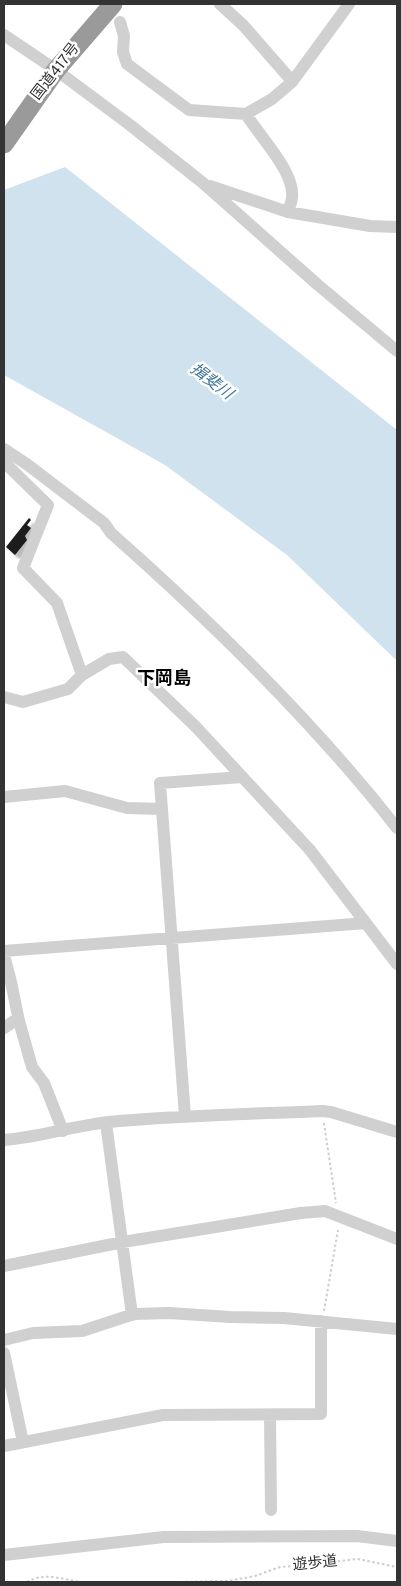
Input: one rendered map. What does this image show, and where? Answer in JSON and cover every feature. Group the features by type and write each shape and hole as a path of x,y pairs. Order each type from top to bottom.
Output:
{"highway":[{"name":"国道417号","path":"4,144 56,70 113,4"}],"street":[{"path":"220,4 243,25 292,81"},
{"path":"120,22 124,36 123,52 128,64 189,110 246,114 272,99 292,81 349,4"},
{"path":"4,35 56,70 130,125 203,183 318,285 397,351"},
{"path":"246,114 254,128 287,172 292,196 288,212"},
{"path":"203,183 288,212 370,226 397,227"},
{"path":"4,449 104,523 111,533 204,617 308,724 356,777 397,828"},
{"path":"4,462 48,505 23,568 58,604 82,675"},
{"path":"4,696 23,702 68,689 82,675 109,659 124,657 196,727 310,850 397,964"},
{"path":"185,1116 160,783 242,777"},
{"path":"4,797 66,791 127,808 162,809"},
{"path":"4,951 366,923"},
{"path":"4,955 18,1018 32,1067 44,1083 62,1131"},
{"path":"4,1028 18,1018"},
{"path":"4,1140 106,1123 185,1116 322,1111 397,1132"},
{"path":"106,1123 132,1315"},
{"path":"4,1266 123,1242 301,1213 325,1211 397,1239"},
{"path":"4,1340 33,1333 82,1331 132,1315 169,1312 230,1317 284,1318 397,1328"},
{"path":"4,1446 163,1415 321,1414 322,1321"},
{"path":"4,1353 23,1442"},
{"path":"270,1415 271,1510"},
{"path":"4,1554 164,1537 358,1536 397,1541"}],"path":[{"path":"322,1111 338,1216 338,1228 322,1321"},
{"name":"遊歩道","path":"175,1582 228,1582 255,1576 280,1567 357,1559 397,1567"},
{"path":"27,1582 51,1576 80,1582"}],"water":[{"name":"揖斐川","path":"65,167 397,430 397,661 287,555 165,465 4,375 4,190"}],"building":[{"path":"29,518 31,520 27,525 31,528 25,536 27,540 15,555 6,547"}],"district":[{"name":"下岡島","path":"164,679"}]}
